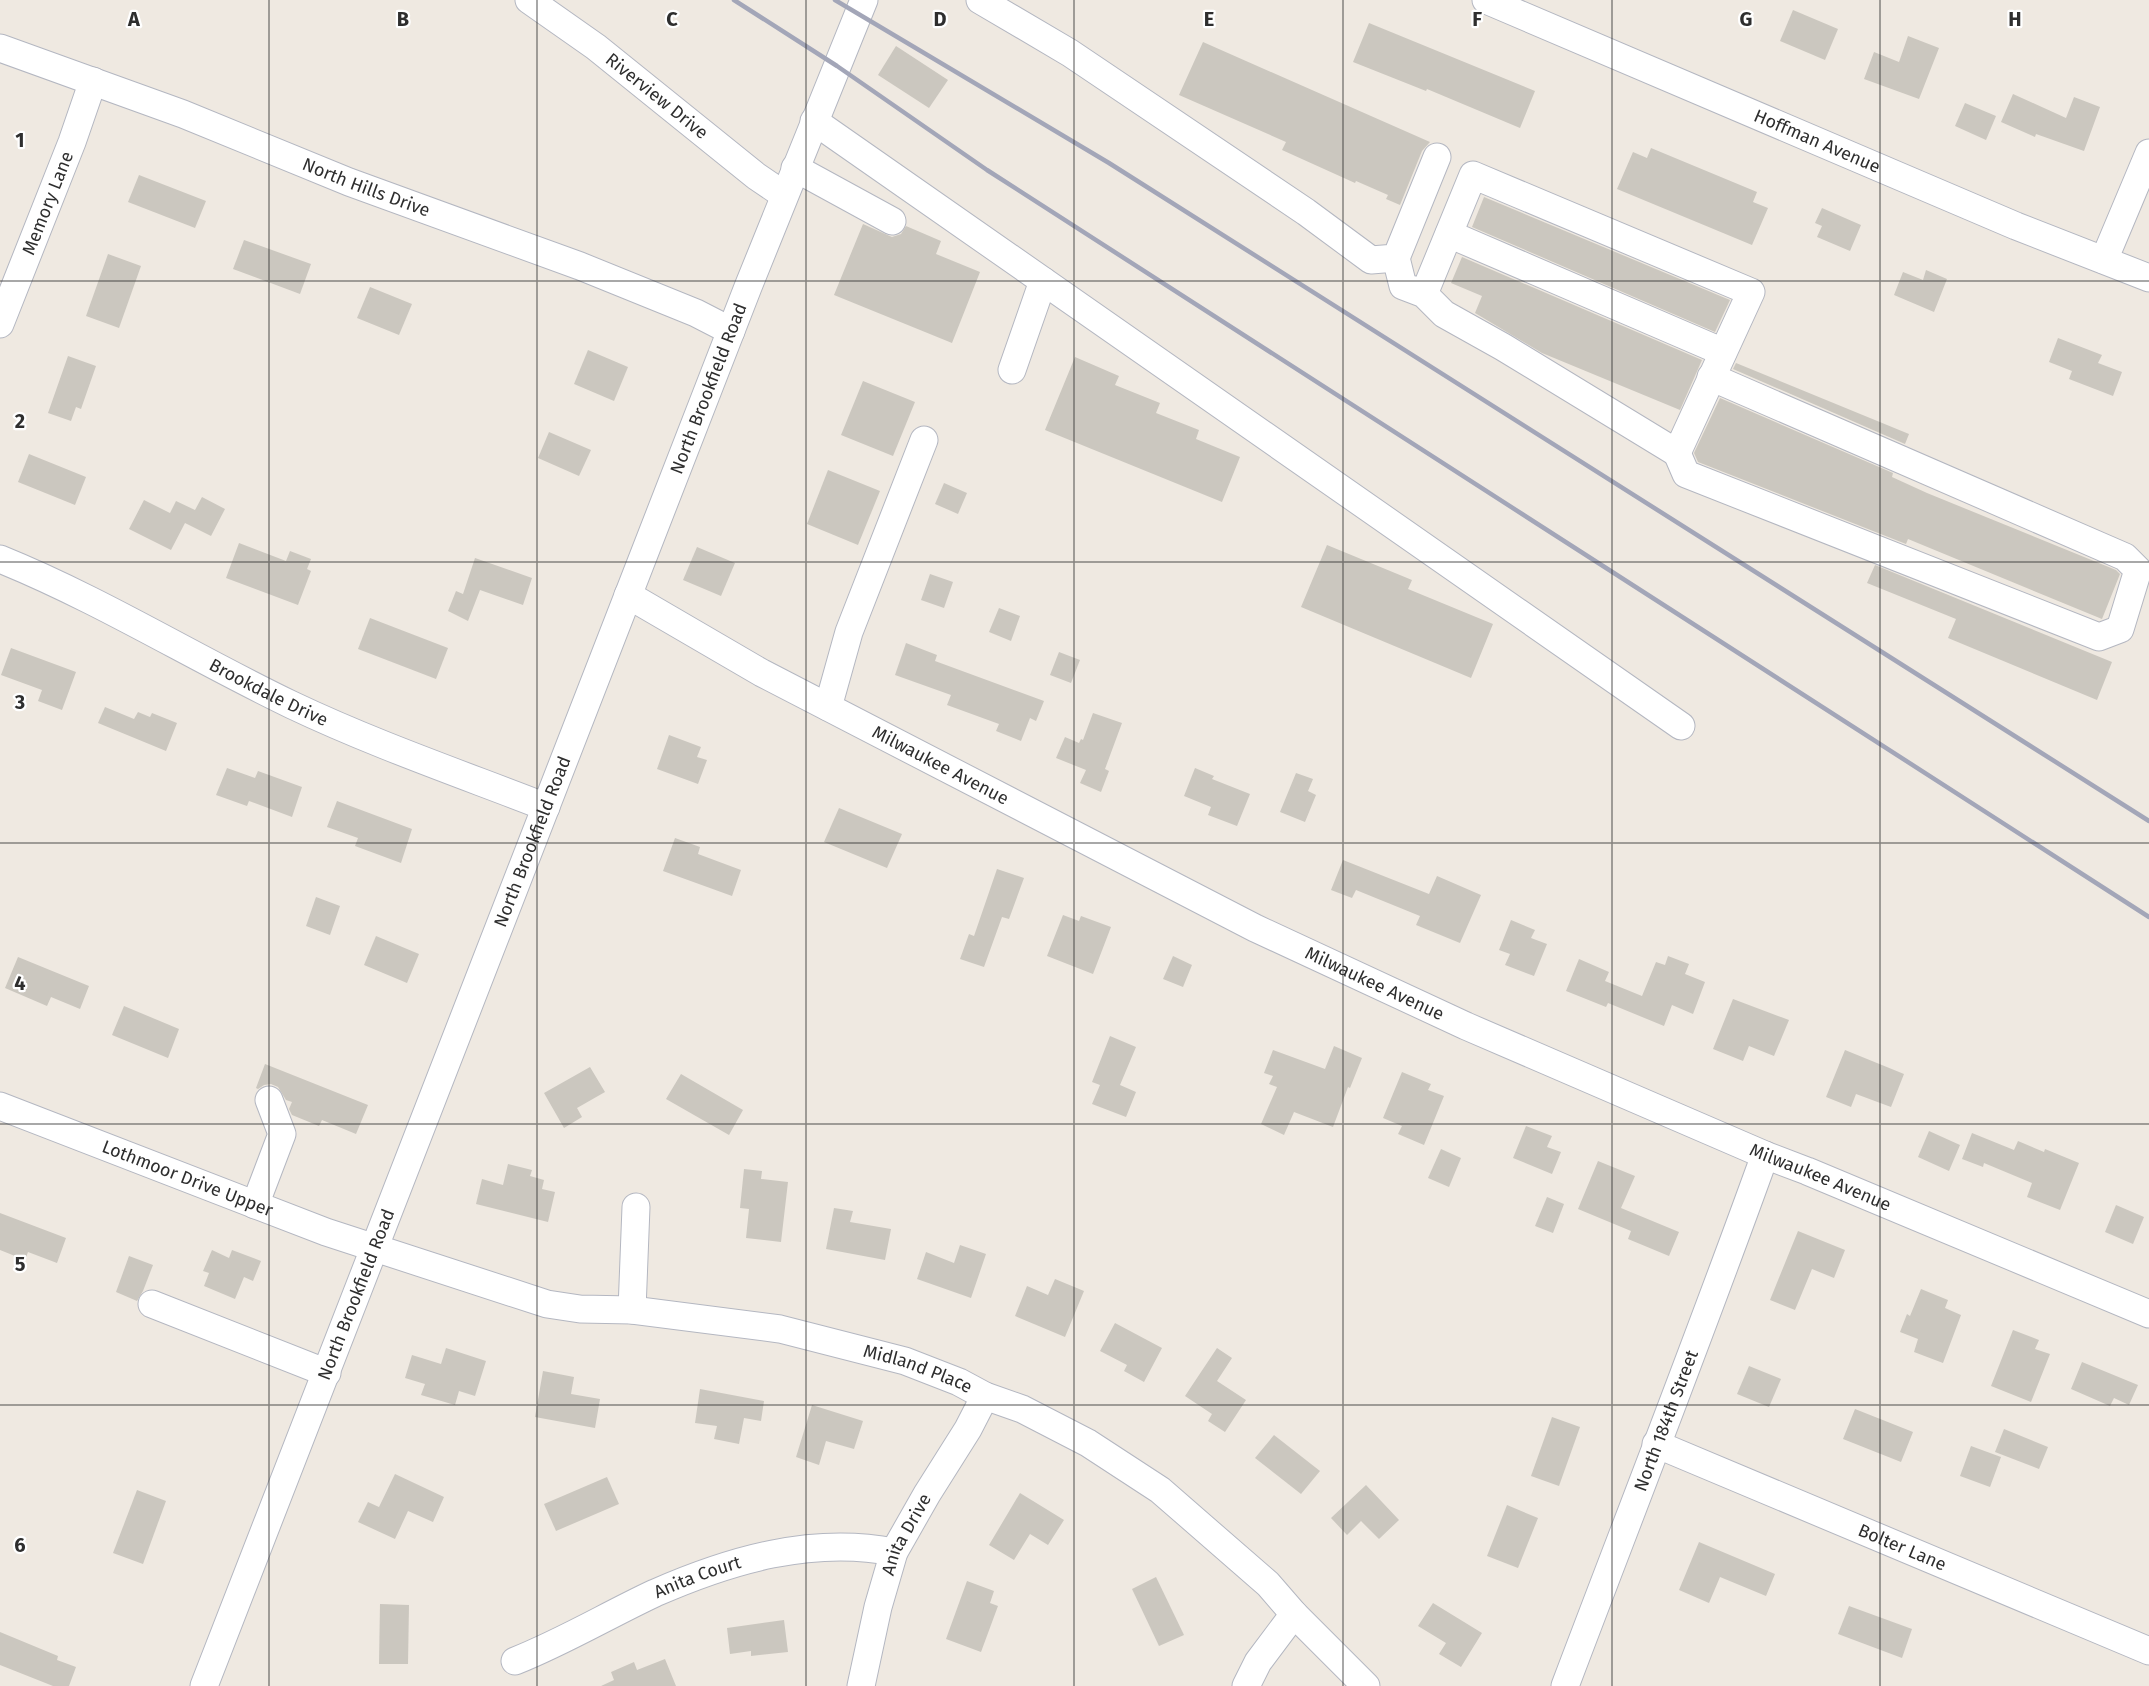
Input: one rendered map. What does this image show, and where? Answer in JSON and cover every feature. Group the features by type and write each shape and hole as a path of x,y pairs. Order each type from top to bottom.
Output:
{"street":[{"name":"Riverview Drive","path":"529,0 596,47 756,176 784,195"},
{"name":"North Brookfield Road","path":"204,1686 784,195 864,0"},
{"path":"980,0 1070,53 1305,212 1371,260 1396,258"},
{"name":"Hoffman Avenue","path":"1486,0 2016,226 2149,278"},
{"name":"North Hills Drive","path":"0,48 183,114 349,182 572,263 696,313 731,331"},
{"name":"Memory Lane","path":"0,324 72,142 93,81"},
{"path":"814,121 1681,726"},
{"path":"2104,260 2149,153"},
{"path":"1437,157 1396,258 1403,286 1424,294 1444,314 1503,347 1677,453 1686,474 2099,637 2120,629 2138,570 2125,557 1711,377"},
{"path":"795,168 892,221"},
{"path":"1424,294 1473,175 1751,292 1677,453"},
{"path":"1449,234 1723,352"},
{"path":"1012,370 1043,281"},
{"path":"828,707 849,632 924,440"},
{"name":"Brookdale Drive","path":"0,559 102,604 294,706 546,807"},
{"name":"Milwaukee Avenue","path":"628,595 762,673 1255,928 1466,1026 1765,1155 2149,1314"},
{"path":"255,1205 282,1134 269,1100"},
{"name":"Lothmoor Drive Upper","path":"0,1106 326,1232 376,1247"},
{"name":"North 184th Street","path":"1565,1686 1703,1326 1765,1155"},
{"path":"632,1310 636,1207"},
{"name":"Midland Place","path":"376,1247 548,1304 580,1309 632,1310 780,1329 866,1350 905,1361 959,1382 985,1396 1022,1409 1088,1443 1160,1490 1268,1584 1294,1614 1366,1686"},
{"path":"152,1304 327,1373"},
{"name":"Anita Drive","path":"861,1686 878,1607 894,1552 968,1429 985,1396"},
{"name":"Bolter Lane","path":"1656,1444 2149,1651"},
{"name":"Anita Court","path":"515,1661 538,1652 656,1593 735,1562 776,1552 819,1548 863,1546 894,1552"},
{"path":"1246,1686 1258,1662 1294,1614"}],"building":[{"path":"1793,10 1838,29 1825,60 1780,41"},
{"path":"1369,23 1535,91 1520,128 1427,89 1426,91 1353,62"},
{"path":"1908,36 1939,48 1919,99 1864,79 1874,52 1899,62"},
{"path":"1203,42 1430,142 1422,151 1400,205 1386,199 1388,195 1356,181 1355,183 1282,150 1286,142 1179,95"},
{"path":"896,46 948,80 929,108 878,75"},
{"path":"2013,94 2066,118 2074,97 2100,107 2084,151 2036,134 2035,137 2001,122"},
{"path":"1965,103 1996,116 1986,140 1955,126"},
{"path":"1651,148 1757,192 1753,202 1768,208 1752,245 1617,189 1633,152 1647,158"},
{"path":"139,175 206,201 195,228 128,202"},
{"path":"1484,197 1730,300 1715,332 1472,227"},
{"path":"1822,208 1861,225 1850,251 1817,237 1822,226 1815,223"},
{"path":"863,224 892,237 901,234 906,226 941,241 936,254 980,272 952,343 834,295"},
{"path":"244,240 311,264 300,294 233,269"},
{"path":"108,254 141,266 119,328 86,316"},
{"path":"1462,257 1702,360 1680,410 1542,353 1475,313 1482,296 1451,283"},
{"path":"1926,270 1947,279 1934,312 1894,295 1903,272 1923,280"},
{"path":"370,287 412,304 399,335 357,318"},
{"path":"2058,338 2102,355 2098,363 2122,372 2113,396 2069,379 2072,371 2049,362"},
{"path":"588,350 628,367 614,401 574,384"},
{"path":"68,356 96,366 81,409 76,407 71,421 48,413"},
{"path":"1075,357 1119,376 1115,385 1160,403 1156,413 1199,430 1196,439 1240,457 1222,502 1045,430"},
{"path":"1736,363 1909,434 1905,444 1733,369"},
{"path":"863,381 915,402 893,456 841,435"},
{"path":"1720,398 1893,473 1892,477 1927,493 2116,570 2120,574 2102,619 1908,539 1906,544 1698,462 1694,453"},
{"path":"549,432 591,450 579,476 538,458"},
{"path":"29,454 86,477 75,505 18,482"},
{"path":"828,470 880,491 858,545 807,524"},
{"path":"944,483 967,493 958,514 935,504"},
{"path":"202,497 225,509 211,536 185,523 171,550 129,529 144,500 170,513 176,501 195,510"},
{"path":"239,543 286,561 290,551 311,559 307,569 311,571 298,605 226,578"},
{"path":"1327,545 1412,580 1408,589 1493,624 1471,678 1301,607"},
{"path":"697,547 735,563 721,596 683,580"},
{"path":"475,558 532,578 523,605 480,590 468,621 448,611 456,591 463,594"},
{"path":"1875,565 2112,662 2097,700 1948,638 1956,619 1867,583"},
{"path":"930,574 953,582 944,608 921,600"},
{"path":"999,608 1020,616 1011,641 989,632"},
{"path":"370,618 448,648 436,679 358,649"},
{"path":"906,643 937,655 935,661 1044,701 1036,721 1030,718 1021,741 996,731 999,724 947,705 951,695 895,675"},
{"path":"11,648 76,672 62,710 38,701 42,690 1,675"},
{"path":"1059,652 1080,660 1071,683 1050,675"},
{"path":"105,707 134,719 138,712 150,717 152,713 177,723 166,751 98,723"},
{"path":"1093,713 1122,723 1105,769 1109,771 1101,792 1080,783 1086,770 1056,758 1065,737 1079,743 1081,739 1083,740"},
{"path":"669,735 701,747 697,757 707,760 698,784 657,769"},
{"path":"227,768 255,778 258,771 302,787 292,817 249,801 247,806 216,795"},
{"path":"1195,768 1214,776 1212,779 1250,794 1237,826 1208,815 1211,807 1184,796"},
{"path":"1296,773 1313,779 1308,791 1316,795 1305,822 1280,812"},
{"path":"337,801 412,829 401,863 355,846 358,838 327,827"},
{"path":"839,808 902,834 887,868 824,842"},
{"path":"675,838 700,847 698,854 741,870 732,896 663,871"},
{"path":"1343,860 1429,894 1437,876 1481,895 1460,943 1416,925 1420,916 1356,890 1352,898 1331,890"},
{"path":"997,869 1024,878 1009,919 1002,917 984,967 960,959 969,934 974,936"},
{"path":"316,897 340,906 330,935 306,926"},
{"path":"1063,915 1079,921 1081,916 1111,927 1093,974 1047,956"},
{"path":"1511,920 1535,930 1531,938 1547,944 1534,976 1505,965 1510,954 1499,950"},
{"path":"376,936 419,954 407,983 364,965"},
{"path":"1173,956 1192,965 1183,987 1163,979"},
{"path":"1668,956 1689,964 1685,974 1705,982 1693,1014 1672,1005 1664,1026 1608,1003 1606,1007 1566,991 1579,959 1609,972 1605,981 1642,996 1656,962 1665,965"},
{"path":"18,957 89,986 80,1009 51,997 47,1006 5,988"},
{"path":"1733,999 1789,1020 1774,1056 1749,1046 1743,1061 1713,1049"},
{"path":"124,1006 179,1029 168,1058 112,1035"},
{"path":"1110,1036 1136,1047 1120,1085 1136,1092 1126,1117 1092,1104 1100,1085 1092,1082"},
{"path":"1334,1046 1362,1058 1333,1127 1294,1112 1284,1135 1261,1124 1277,1087 1269,1084 1273,1076 1264,1073 1273,1050 1325,1069"},
{"path":"1845,1050 1904,1074 1891,1107 1856,1094 1851,1107 1826,1097"},
{"path":"265,1064 368,1105 356,1134 322,1120 319,1126 292,1115 289,1109 292,1102 286,1100 278,1087 271,1084 256,1088"},
{"path":"590,1067 605,1092 577,1108 582,1117 564,1128 544,1093"},
{"path":"1402,1072 1431,1084 1428,1090 1444,1096 1424,1145 1398,1134 1402,1126 1383,1118"},
{"path":"681,1074 743,1110 729,1135 666,1099"},
{"path":"1526,1126 1552,1136 1547,1147 1561,1152 1552,1174 1513,1158"},
{"path":"1929,1131 1960,1145 1949,1171 1918,1157"},
{"path":"1972,1133 2014,1150 2018,1141 2079,1163 2060,1210 2027,1197 2032,1183 1984,1163 1983,1167 1962,1159"},
{"path":"1441,1149 1461,1158 1449,1187 1428,1178"},
{"path":"1598,1161 1635,1176 1621,1208 1679,1232 1669,1256 1628,1239 1631,1231 1578,1209"},
{"path":"508,1164 532,1170 530,1176 544,1180 542,1189 555,1192 548,1222 476,1204 482,1179 503,1185"},
{"path":"744,1169 762,1171 761,1179 788,1182 781,1242 746,1238 749,1209 740,1208"},
{"path":"1547,1197 1564,1204 1553,1233 1535,1226"},
{"path":"2116,1205 2144,1217 2133,1244 2105,1232"},
{"path":"834,1208 853,1211 850,1222 891,1229 885,1260 826,1249"},
{"path":"0,1213 66,1238 57,1263 28,1252 25,1260 0,1250"},
{"path":"1798,1231 1845,1250 1834,1278 1812,1269 1795,1310 1770,1300"},
{"path":"960,1245 986,1254 971,1298 917,1279 926,1252 954,1263"},
{"path":"212,1250 229,1258 232,1250 261,1261 253,1281 244,1277 235,1299 204,1286 209,1273 203,1271"},
{"path":"129,1256 153,1265 137,1301 116,1292"},
{"path":"1055,1279 1084,1291 1065,1337 1015,1316 1027,1286 1048,1295"},
{"path":"1921,1289 1948,1300 1945,1308 1961,1315 1943,1363 1914,1352 1918,1339 1900,1332 1907,1314 1910,1316"},
{"path":"1115,1323 1162,1348 1144,1382 1124,1371 1127,1365 1100,1351"},
{"path":"2013,1330 2039,1340 2035,1349 2050,1354 2031,1402 1991,1386"},
{"path":"446,1348 486,1361 475,1396 459,1391 455,1405 421,1395 425,1384 405,1378 412,1355 441,1364"},
{"path":"1217,1348 1232,1358 1217,1381 1246,1400 1225,1432 1208,1421 1212,1414 1185,1396"},
{"path":"2082,1362 2138,1385 2129,1405 2114,1398 2110,1406 2071,1389"},
{"path":"1749,1366 1781,1379 1769,1407 1737,1394"},
{"path":"543,1371 574,1377 571,1394 600,1399 595,1428 535,1417"},
{"path":"700,1389 764,1401 761,1421 744,1418 739,1444 714,1439 717,1426 695,1423"},
{"path":"812,1405 863,1421 854,1449 826,1441 819,1465 796,1457"},
{"path":"1855,1409 1913,1432 1901,1462 1843,1439"},
{"path":"1552,1417 1580,1427 1559,1486 1531,1476"},
{"path":"2004,1429 2048,1447 2039,1469 1995,1452"},
{"path":"1274,1435 1320,1471 1301,1494 1255,1458"},
{"path":"1971,1446 2001,1457 1990,1487 1960,1476"},
{"path":"395,1474 444,1497 433,1522 408,1511 395,1539 358,1522 368,1502 379,1507"},
{"path":"607,1477 619,1504 556,1531 544,1504"},
{"path":"1366,1485 1399,1520 1379,1539 1361,1521 1347,1535 1331,1518"},
{"path":"137,1490 166,1501 143,1564 113,1553"},
{"path":"1020,1493 1064,1520 1048,1545 1030,1534 1014,1560 989,1545"},
{"path":"1507,1505 1538,1518 1518,1568 1487,1556"},
{"path":"1699,1542 1775,1574 1766,1596 1720,1577 1709,1603 1679,1590"},
{"path":"1156,1577 1184,1635 1159,1646 1132,1589"},
{"path":"967,1581 994,1591 990,1603 998,1606 981,1652 946,1639"},
{"path":"1433,1603 1482,1633 1461,1667 1439,1654 1446,1643 1418,1626"},
{"path":"380,1604 409,1605 408,1664 379,1664"},
{"path":"1849,1606 1912,1629 1902,1658 1838,1634"},
{"path":"784,1620 788,1652 751,1656 751,1651 730,1654 727,1628"},
{"path":"0,1632 58,1656 57,1660 76,1667 69,1686 53,1686 0,1665"},
{"path":"665,1659 676,1686 601,1686 614,1680 611,1672 634,1662 637,1670"}],"railway":[{"path":"734,0 837,66 987,170 2149,917"},
{"path":"835,0 1109,163 2149,821"}]}
